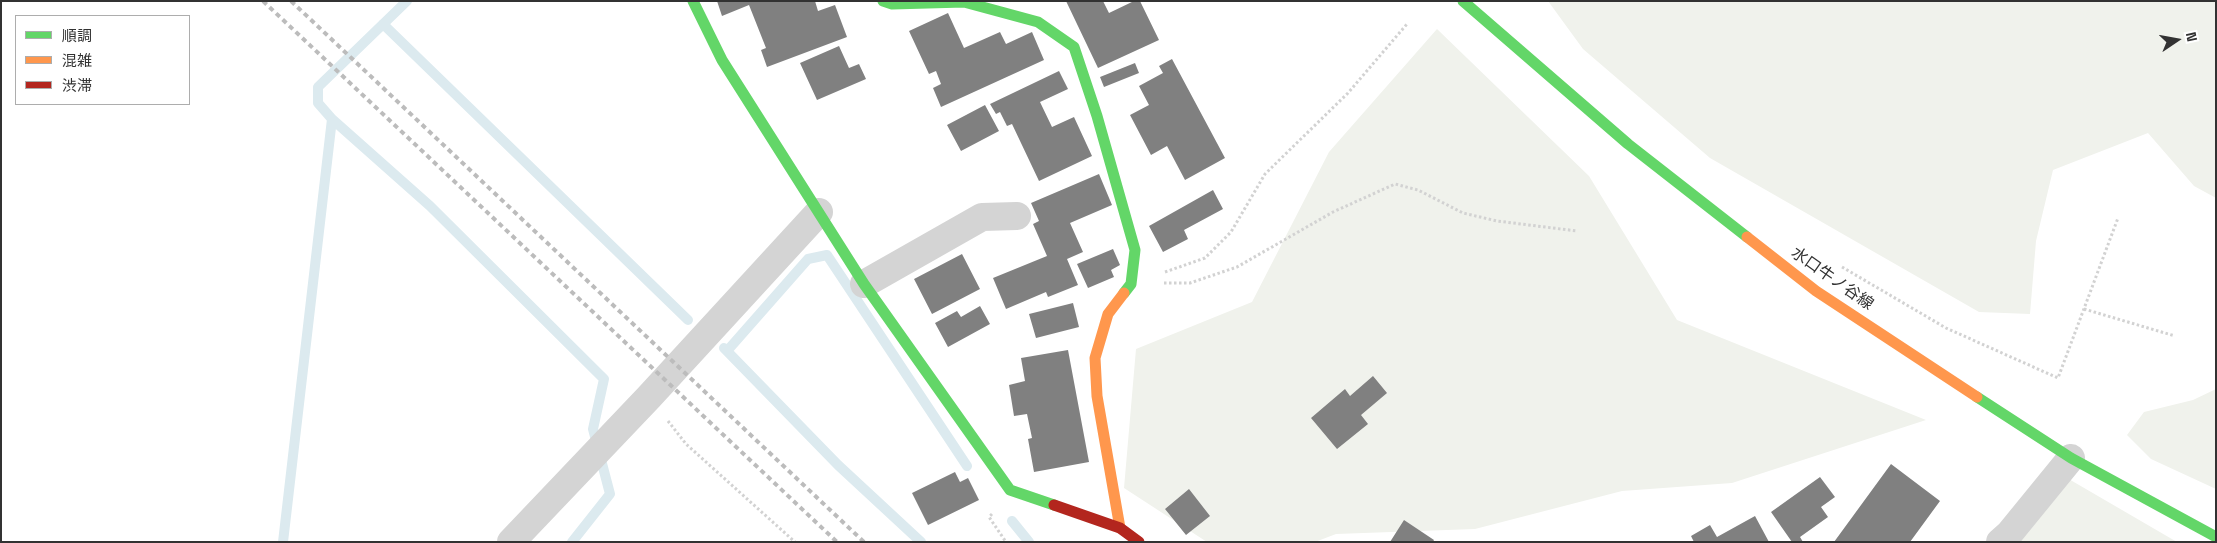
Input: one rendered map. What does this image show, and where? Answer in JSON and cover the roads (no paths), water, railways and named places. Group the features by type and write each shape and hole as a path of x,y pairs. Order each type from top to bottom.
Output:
{"street":[{"path":"693,1 722,60 864,284 1010,490 1120,528 1139,542"},
{"path":"883,1 892,4 964,2 1038,22 1074,47 1097,116 1135,250 1131,284 1108,314 1095,358 1097,396 1120,528"},
{"name":"水口牛ノ谷線","path":"1463,1 1628,144 1816,291 2071,458 2216,537"},
{"path":"511,542 649,397 819,212"},
{"path":"864,284 982,216 1017,216"},
{"path":"2000,542 2009,534 2071,458"}],"waterway":[{"path":"407,1 318,87 318,103 332,119 430,206 604,379 593,429 610,494 572,542"},
{"path":"383,24 688,320"},
{"path":"283,542 332,119"},
{"path":"727,351 808,259 827,255 967,466"},
{"path":"724,348 838,465 921,542"},
{"path":"1012,521 1029,542"}],"railway":[{"path":"263,1 837,542"},
{"path":"291,1 864,542"}]}
